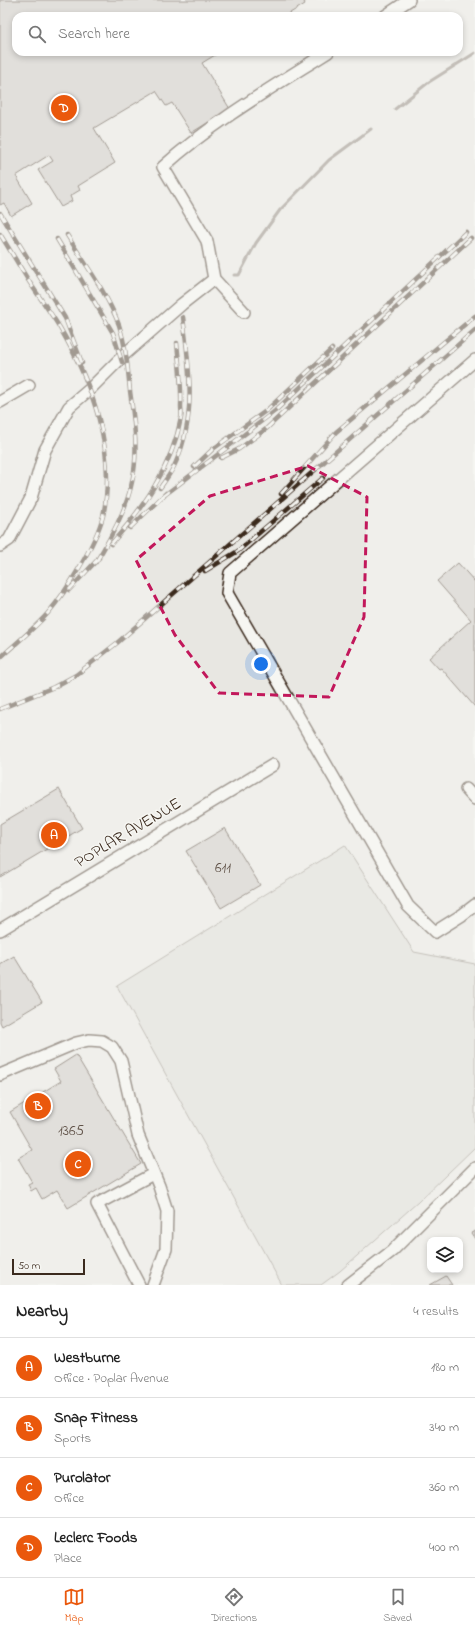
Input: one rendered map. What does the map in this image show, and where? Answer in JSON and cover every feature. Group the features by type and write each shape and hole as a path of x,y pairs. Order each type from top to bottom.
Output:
{"street":[{"path":"391,12 409,0"},
{"path":"244,312 214,279 207,241 163,167 186,147 249,102 322,56"},
{"path":"0,546 9,540 31,498 45,450 68,406 90,389 137,343 182,304 214,279"},
{"path":"475,360 230,573 227,593 408,906 436,932 475,905"},
{"path":"0,402 29,385"},
{"name":"POPLAR AVENUE","path":"0,930 273,765"},
{"path":"466,788 475,799"},
{"path":"0,1075 76,1043 89,1040 102,1041 112,1047 121,1061 138,1135 159,1186 167,1211 166,1249 153,1285"},
{"path":"348,1285 392,1251 475,1168"},
{"path":"139,1285 97,1204 153,1174"}],"highlighted area":[{"path":"308,466 367,497 364,617 329,697 219,693 175,635 136,560 210,496"}],"shaded area":[{"path":"0,0 475,0 475,1285 0,1285"},
{"path":"345,845 414,952 475,964 475,1147 418,1202 340,1271 321,1285 282,1285 117,986"}],"building":[{"path":"0,0 306,1 304,2 305,4 292,12 12,12 12,56 213,56 202,63 230,109 191,133 172,103 166,106 156,91 94,128 115,163 78,186 80,190 70,196 72,201 61,207 38,170 53,161 49,155 16,176 32,203 11,216 4,203 0,205"},
{"path":"458,563 475,582 475,707 441,668 439,669 429,658 471,620 437,581"},
{"path":"59,789 82,828 0,877 0,824"},
{"path":"225,828 260,885 221,908 186,851"},
{"path":"14,956 42,1002 2,1026 0,1022 0,964"},
{"path":"76,1055 141,1164 68,1208 57,1190 42,1199 36,1188 31,1191 28,1184 32,1182 18,1158 32,1150 10,1112 61,1081 54,1069"},
{"path":"475,1231 475,1239 471,1233"},
{"path":"446,1276 452,1285 430,1285"}],"waterway":[{"path":"395,109 429,82 475,53"},
{"path":"234,275 239,275 256,243 280,210 329,160 371,129"}],"railway":[{"path":"0,213 65,318 82,363"},
{"path":"162,497 275,411 466,232"},
{"path":"0,234 72,349 99,419 107,467 103,516 88,553 56,604 31,630 0,658"},
{"path":"67,235 102,290 119,325 126,358 134,425 135,459 129,493 117,524 96,562"},
{"path":"221,458 239,449 266,429 471,238"},
{"path":"57,239 113,333 122,362"},
{"path":"281,494 336,432 475,316"},
{"path":"160,488 176,462 183,444 187,426 190,390 183,317"},
{"path":"0,709 54,687 76,675 117,643 475,330"},
{"path":"111,544 134,516 155,486 171,453 177,436 181,418 181,382 177,343"},
{"path":"194,467 213,449 267,410 332,349"},
{"path":"205,571 238,551 323,478"},
{"path":"130,528 166,493"},
{"path":"69,590 99,558"}],"place":[{"name":"Leclerc Foods","path":"64,108"},
{"name":"Westburne","path":"54,835"},
{"name":"Snap Fitness","path":"38,1106"},
{"name":"Purolator","path":"78,1164"}]}
